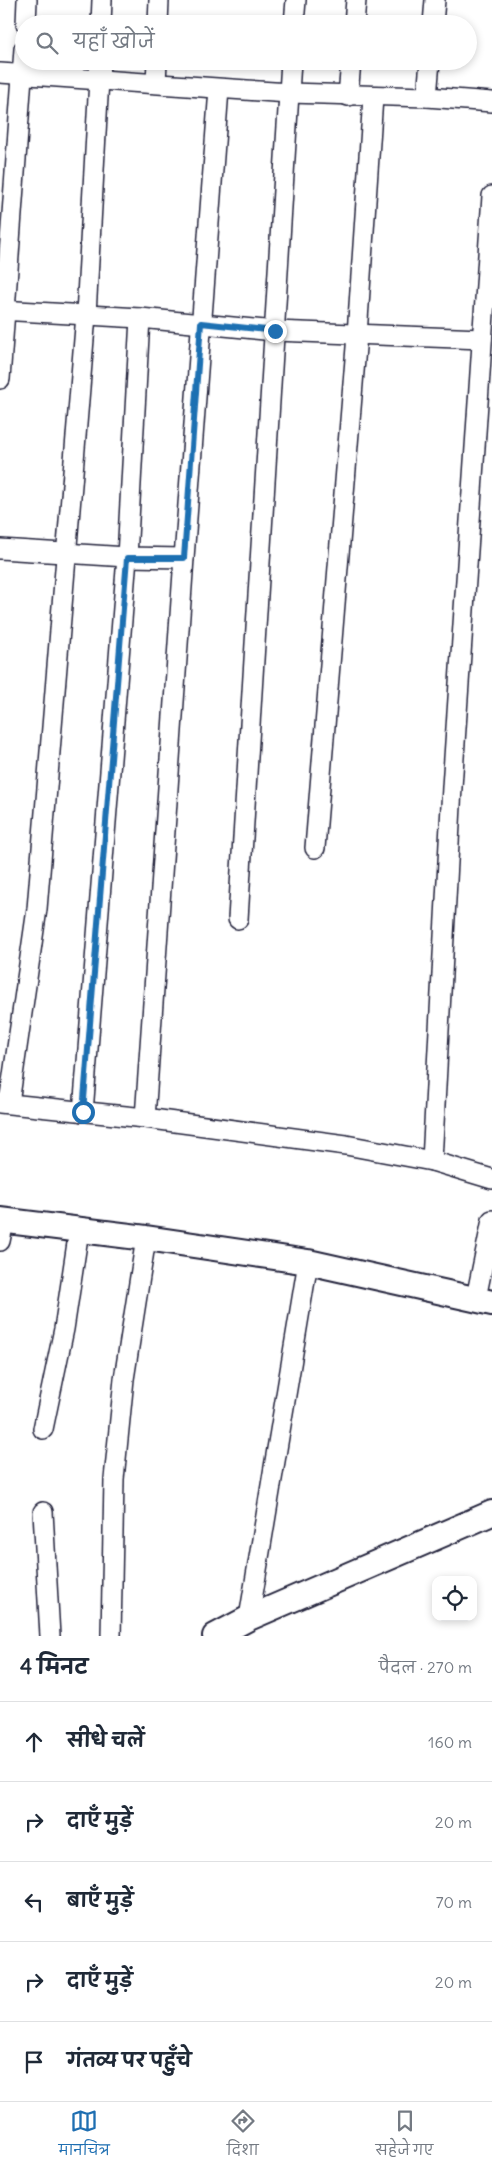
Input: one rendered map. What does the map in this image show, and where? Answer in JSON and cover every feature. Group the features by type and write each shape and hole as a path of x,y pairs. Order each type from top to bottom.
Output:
{"street":[{"path":"27,15 28,0"},
{"path":"101,15 102,0"},
{"path":"158,15 159,0"},
{"path":"295,15 296,0"},
{"path":"355,15 356,0"},
{"path":"434,15 435,0"},
{"path":"0,379 2,311 22,70"},
{"path":"100,70 86,315 37,909 5,1103 146,1118 346,1144 432,1161 492,1179"},
{"path":"0,73 22,75 100,70 156,83 219,89 289,94 427,97 492,102"},
{"path":"156,83 157,70"},
{"path":"238,919 290,70"},
{"path":"348,96 350,70"},
{"path":"427,97 429,70"},
{"path":"146,1118 184,558 219,89"},
{"path":"315,848 357,336 373,97"},
{"path":"432,1161 452,787 492,196"},
{"path":"2,311 140,318 275,331 357,336 482,340"},
{"path":"83,1112 127,558 140,318"},
{"path":"0,549 127,558 184,558"},
{"path":"1,1227 79,1230 308,1262 484,1301 492,1220"},
{"path":"43,1429 64,1329 79,1230"},
{"path":"111,1636 114,1479 124,1379 146,1238"},
{"path":"249,1618 308,1262"},
{"path":"43,1512 50,1636"},
{"path":"215,1636 249,1618 492,1513"}],"route":[{"path":"83,1112 127,558 184,558 201,323 275,331"}]}
